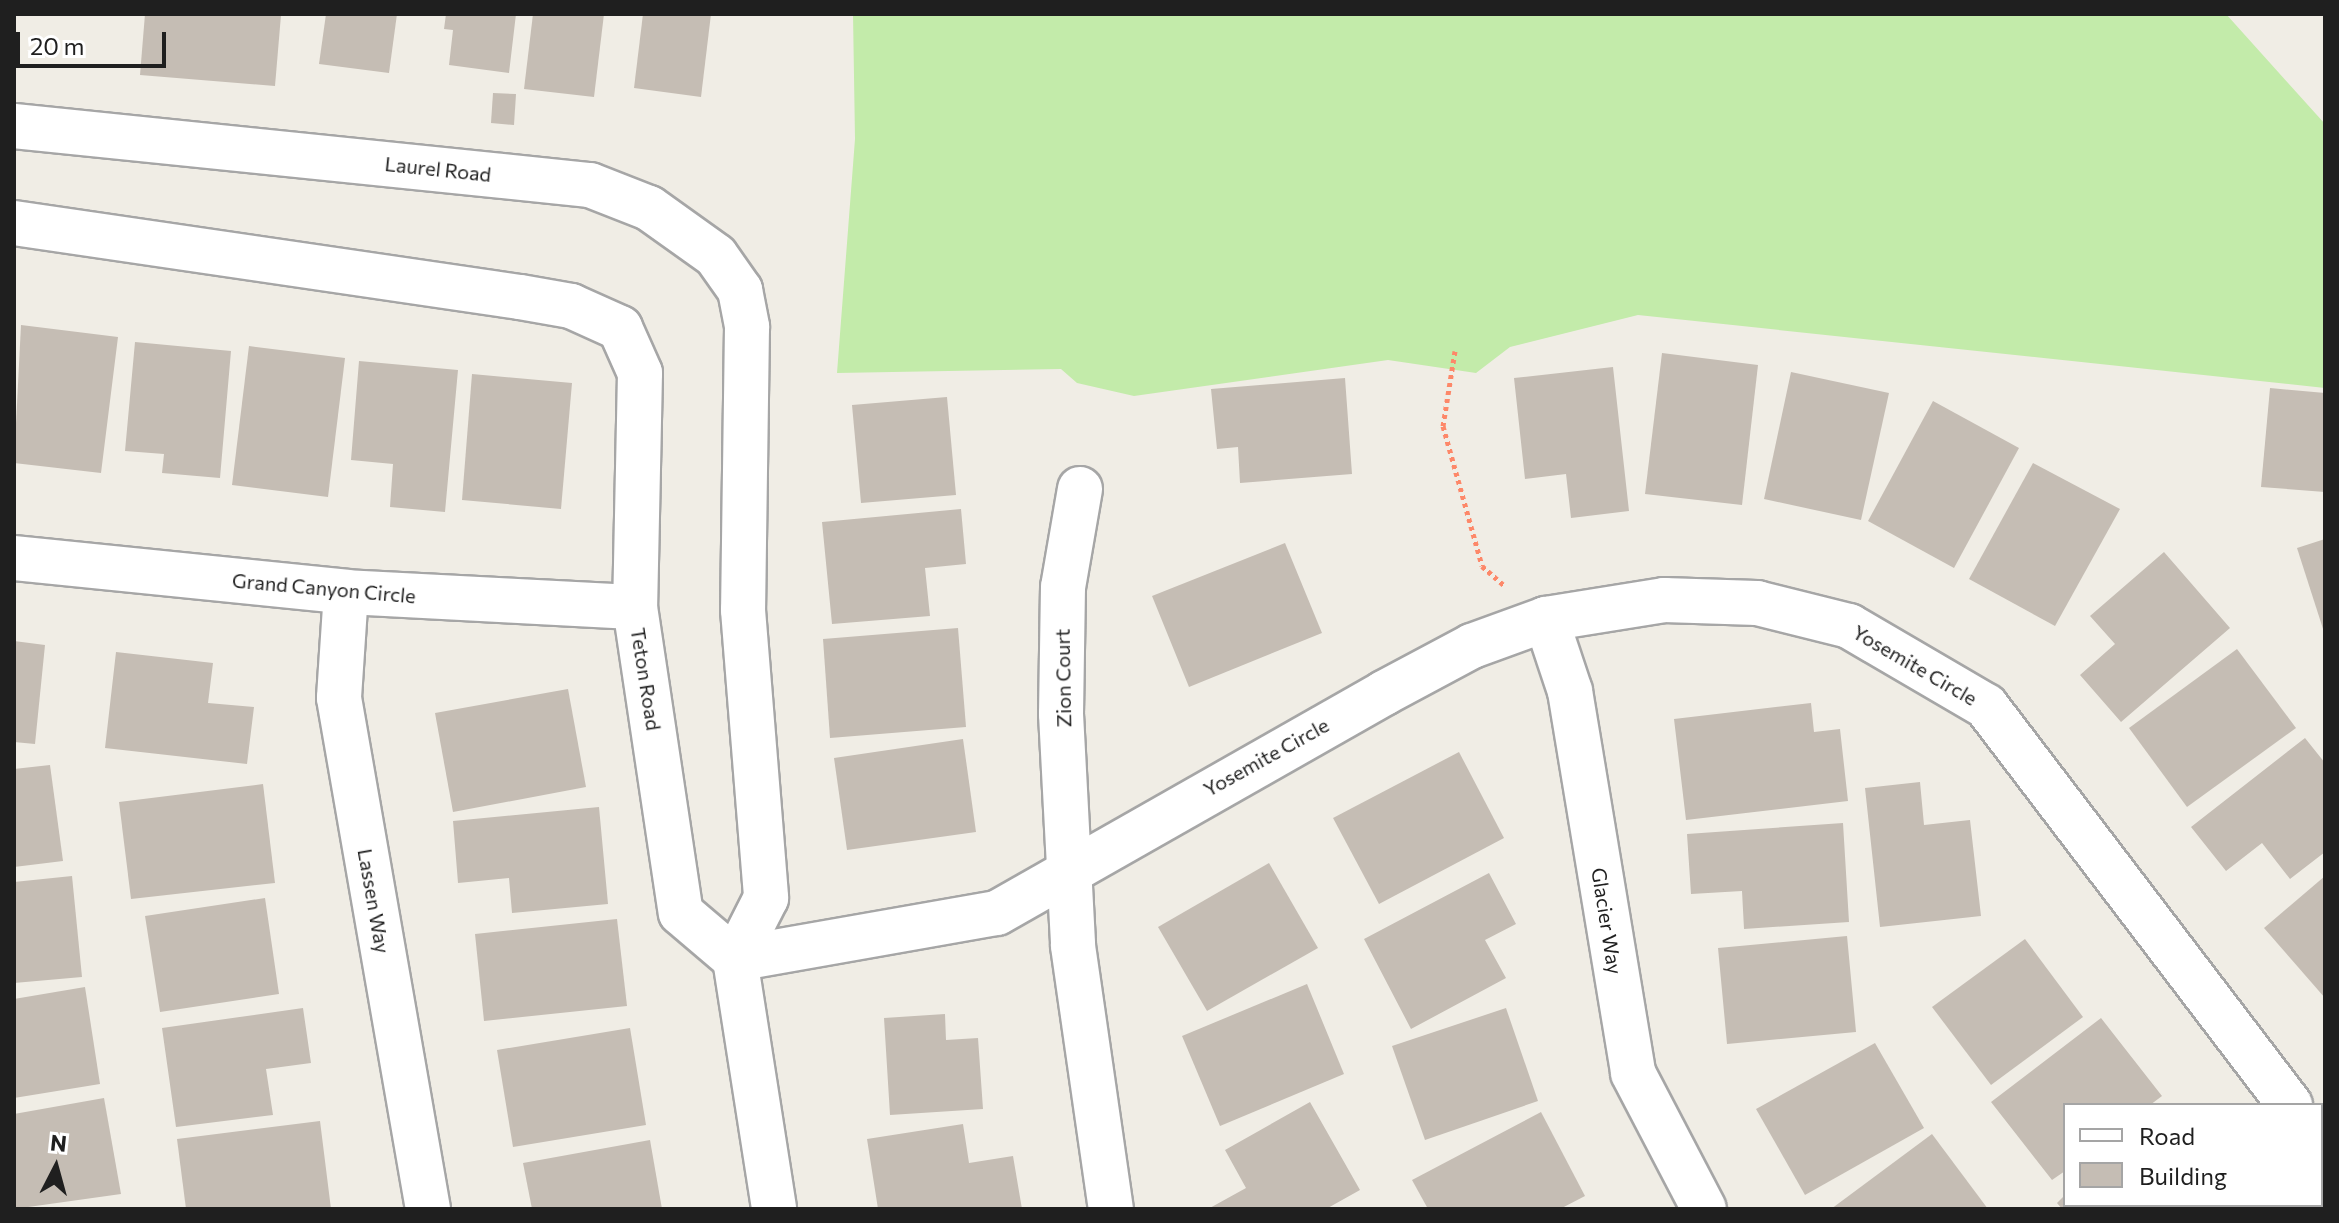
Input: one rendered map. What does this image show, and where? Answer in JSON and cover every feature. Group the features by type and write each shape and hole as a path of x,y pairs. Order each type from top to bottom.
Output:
{"street":[{"name":"Laurel Road","path":"14,126 590,185 649,208 716,256 740,290 745,375 743,610 766,898 735,959"},
{"name":"Teton Road","path":"14,223 571,306 620,328 640,373 635,607 681,913 735,959"},
{"name":"Zion Court","path":"1071,868 1063,587 1080,489"},
{"name":"Grand Canyon Circle","path":"14,558 346,592 635,607"},
{"name":"Lassen Way","path":"346,592 339,698 428,1209"},
{"name":"Yosemite Circle","path":"735,959 997,913 1071,868 1472,646 1546,619 1664,600 1757,603 1849,626 1986,706 2288,1103"},
{"name":"Glacier Way","path":"1546,619 1570,691 1633,1073 1704,1209"},
{"path":"1071,868 1073,946 1111,1209"},
{"path":"735,959 774,1209"}],"path":[{"path":"1455,351 1443,426 1476,551 1482,566 1546,619"}],"green space":[{"path":"853,14 2226,14 2325,124 2325,388 1638,315 1510,347 1476,373 1388,360 1134,396 1077,383 1061,369 837,373 855,139"}],"building":[{"path":"145,14 281,15 275,86 140,75"},
{"path":"326,14 397,14 389,73 319,64"},
{"path":"446,14 516,14 509,73 449,65 453,30 444,29"},
{"path":"533,14 604,14 594,97 524,89"},
{"path":"643,14 711,14 701,97 634,88"},
{"path":"493,93 516,94 514,125 491,123"},
{"path":"21,325 118,337 101,473 14,463"},
{"path":"135,342 231,351 220,478 162,473 164,454 125,451"},
{"path":"249,346 345,358 328,497 232,485"},
{"path":"1662,353 1758,365 1742,505 1645,494"},
{"path":"359,361 458,370 445,512 390,507 393,464 351,460"},
{"path":"1613,367 1629,511 1571,518 1566,474 1525,479 1514,378"},
{"path":"1791,372 1889,393 1861,520 1764,499"},
{"path":"472,374 572,383 561,509 462,500"},
{"path":"1345,378 1352,474 1240,483 1238,447 1217,449 1211,389"},
{"path":"2270,388 2325,393 2325,492 2261,487"},
{"path":"947,397 956,495 861,503 852,405"},
{"path":"1933,401 2019,448 1954,568 1868,521"},
{"path":"2033,463 2120,509 2055,626 1969,579"},
{"path":"961,509 966,564 925,568 930,616 832,624 822,522"},
{"path":"2325,539 2325,632 2324,632 2297,548"},
{"path":"1285,543 1322,633 1189,687 1152,596"},
{"path":"2164,552 2230,628 2121,722 2080,675 2115,644 2090,616"},
{"path":"958,628 966,727 830,738 823,639"},
{"path":"14,641 45,645 35,744 14,742"},
{"path":"2237,649 2296,728 2187,807 2129,728"},
{"path":"116,652 213,663 208,703 254,707 247,764 105,748"},
{"path":"568,689 586,787 453,812 435,713"},
{"path":"1811,703 1814,732 1840,729 1848,801 1686,820 1674,719"},
{"path":"2305,738 2325,763 2325,852 2290,879 2262,843 2226,871 2191,827"},
{"path":"963,739 976,832 847,850 834,758"},
{"path":"1459,752 1504,838 1379,904 1333,818"},
{"path":"50,765 63,861 14,867 14,769"},
{"path":"1920,782 1924,825 1970,820 1981,916 1880,927 1865,788"},
{"path":"263,784 275,883 131,899 119,802"},
{"path":"599,807 608,904 512,913 509,878 458,883 453,821"},
{"path":"1843,823 1849,922 1744,929 1742,891 1691,894 1687,834"},
{"path":"1269,863 1318,948 1207,1011 1158,927"},
{"path":"1489,873 1516,924 1485,940 1506,978 1411,1029 1364,939"},
{"path":"72,876 82,977 14,983 14,882"},
{"path":"2325,876 2325,998 2264,928"},
{"path":"265,898 279,994 160,1012 145,916"},
{"path":"617,919 627,1006 484,1021 475,934"},
{"path":"1847,936 1856,1032 1727,1044 1718,948"},
{"path":"2025,939 2083,1017 1991,1085 1932,1007"},
{"path":"1307,984 1344,1074 1220,1126 1182,1036"},
{"path":"85,987 100,1084 14,1098 14,999"},
{"path":"303,1008 311,1063 266,1069 273,1115 176,1127 162,1028"},
{"path":"1506,1008 1538,1101 1425,1140 1392,1046"},
{"path":"945,1014 946,1040 978,1038 983,1109 890,1115 884,1018"},
{"path":"2101,1018 2162,1096 2153,1103 2063,1103 2063,1172 2052,1180 1991,1102"},
{"path":"630,1028 646,1125 513,1147 497,1050"},
{"path":"1875,1043 1924,1128 1805,1195 1756,1109"},
{"path":"104,1098 121,1194 14,1209 14,1114"},
{"path":"1310,1102 1360,1190 1326,1209 1208,1209 1246,1188 1225,1150"},
{"path":"1541,1112 1585,1196 1560,1209 1428,1209 1412,1180"},
{"path":"320,1121 331,1209 186,1209 177,1139"},
{"path":"963,1124 969,1163 1013,1156 1022,1209 878,1209 867,1139"},
{"path":"1932,1134 1988,1209 1831,1209"},
{"path":"650,1140 662,1209 532,1209 523,1163"},
{"path":"2063,1197 2063,1207 2132,1207 2062,1209 2057,1203"},
{"path":"2260,1207 2262,1209 2220,1209"}]}
